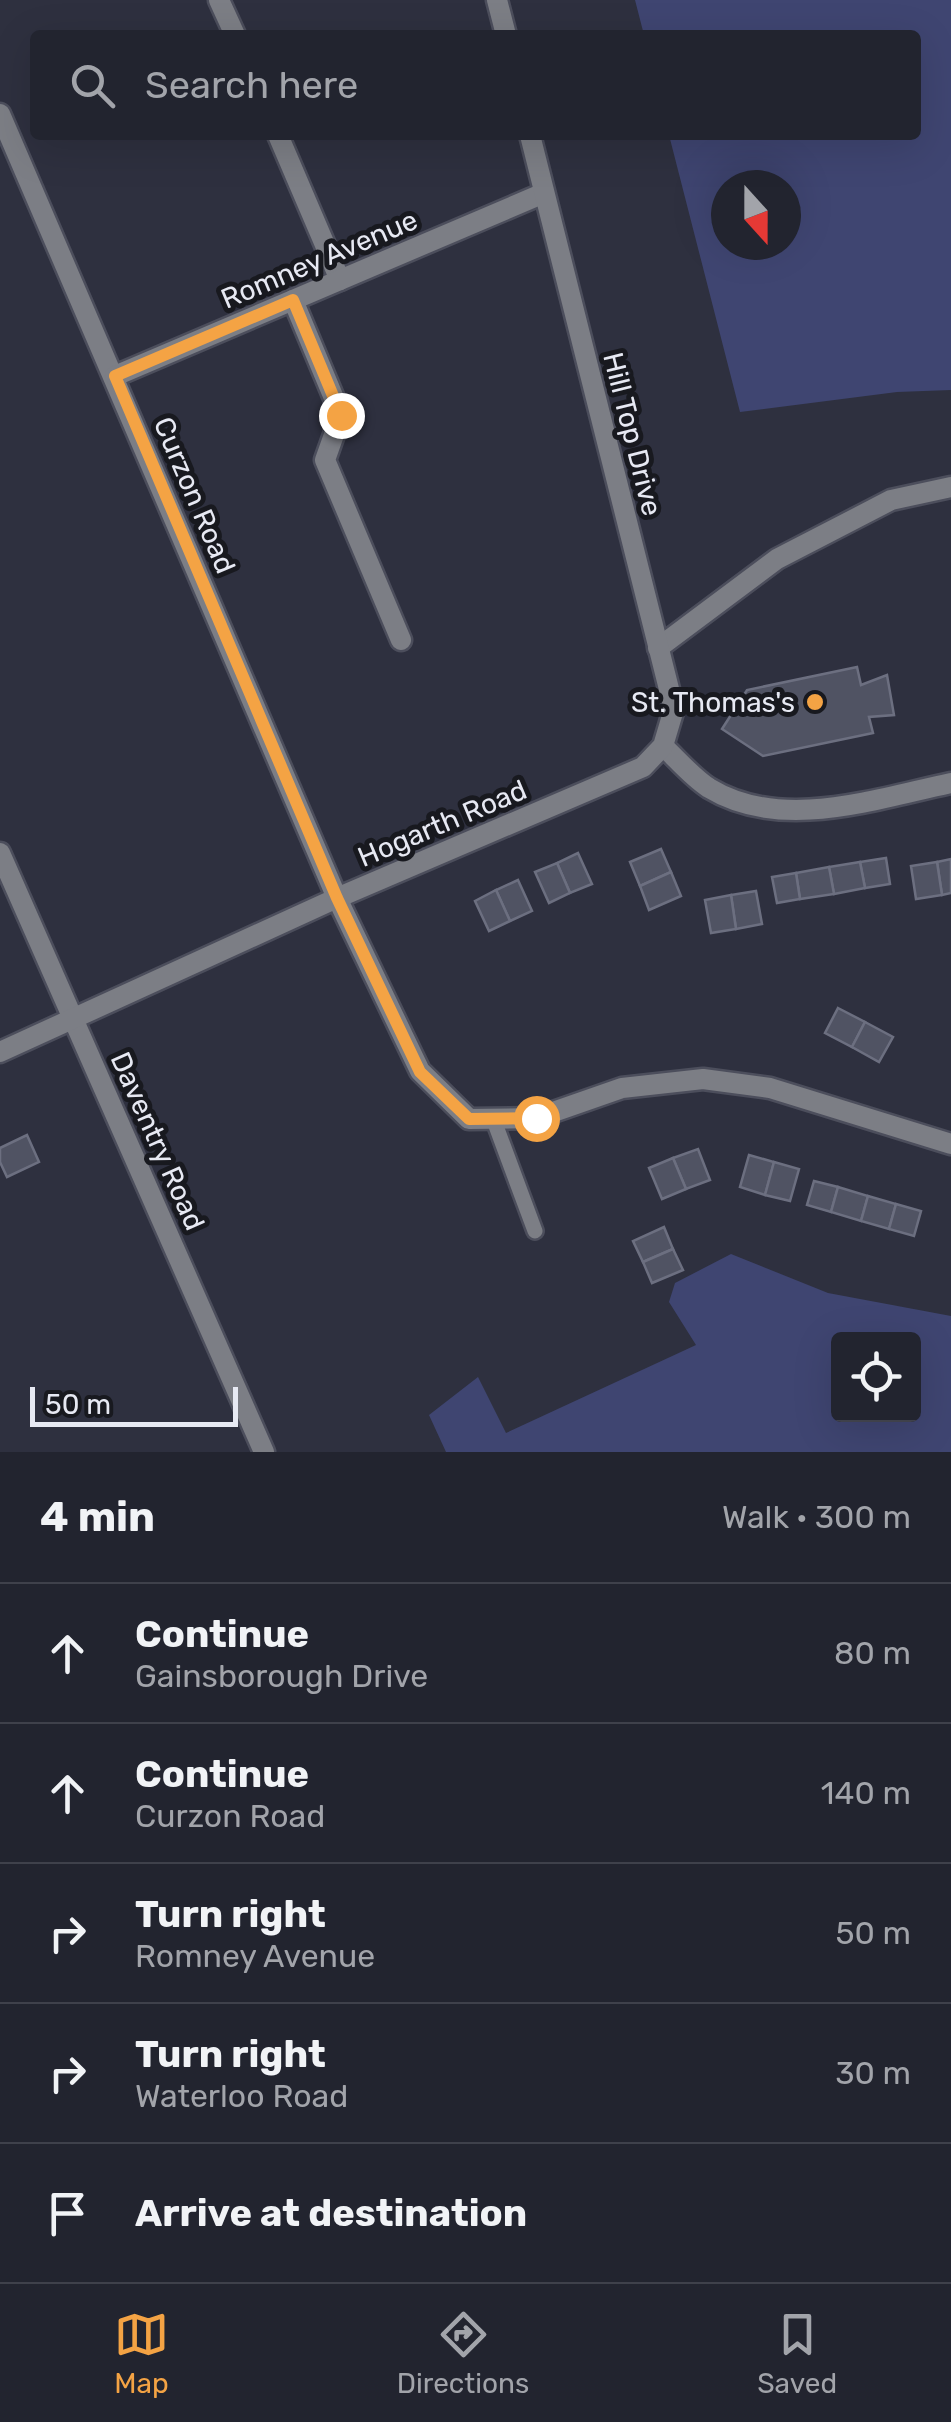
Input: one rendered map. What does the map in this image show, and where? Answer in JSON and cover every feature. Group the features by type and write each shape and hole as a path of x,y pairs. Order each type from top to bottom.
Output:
{"street":[{"path":"218,0 233,30"},
{"path":"497,0 505,30"},
{"name":"Curzon Road","path":"0,114 337,898 420,1072 469,1119 494,1118"},
{"path":"280,140 340,280"},
{"name":"Hill Top Drive","path":"531,140 674,709 663,746"},
{"name":"Romney Avenue","path":"115,376 544,193"},
{"path":"293,300 341,415 325,460 400,640"},
{"path":"658,648 777,559 892,500 951,488"},
{"path":"663,746 708,788 756,806 821,810 951,783"},
{"name":"Hogarth Road","path":"0,1052 337,898 643,766 663,746"},
{"name":"Daventry Road","path":"0,853 264,1452"},
{"path":"494,1118 536,1118 622,1088 704,1079 770,1088 951,1144"}],"lane":[{"path":"494,1118 536,1231"}],"shaded area":[{"path":"635,0 951,0 951,390 897,392 740,412 670,140 921,140 921,30 643,30"},
{"path":"731,1254 828,1293 951,1316 951,1452 446,1452 429,1415 478,1377 506,1433 696,1345 669,1302 675,1283"}],"building":[{"name":"St. Thomas's","path":"857,667 861,685 887,675 894,715 869,717 873,733 763,756 722,729 747,690"},
{"path":"661,849 671,872 640,886 630,862"},
{"path":"578,853 592,884 570,893 557,863"},
{"path":"886,858 890,884 865,888 860,862"},
{"path":"951,859 951,893 942,895 937,862"},
{"path":"860,862 865,888 834,894 829,867"},
{"path":"937,862 942,895 916,899 911,866"},
{"path":"557,863 570,893 549,903 535,872"},
{"path":"829,867 834,894 800,899 796,873"},
{"path":"671,872 681,896 649,910 640,886"},
{"path":"796,873 800,899 777,903 772,877"},
{"path":"518,880 532,911 510,921 496,890"},
{"path":"496,890 510,921 489,931 475,901"},
{"path":"756,891 762,924 736,929 731,895"},
{"path":"731,895 736,929 711,933 705,900"},
{"path":"838,1008 865,1022 852,1047 825,1033"},
{"path":"865,1022 893,1037 879,1062 852,1047"},
{"path":"27,1135 39,1162 7,1177 0,1162 0,1148"},
{"path":"698,1149 710,1180 686,1189 673,1158"},
{"path":"749,1155 774,1162 765,1195 740,1187"},
{"path":"673,1158 686,1189 662,1199 649,1168"},
{"path":"774,1162 799,1169 790,1201 765,1195"},
{"path":"814,1181 838,1187 831,1212 807,1205"},
{"path":"838,1187 868,1196 861,1221 831,1212"},
{"path":"868,1196 896,1204 889,1229 861,1221"},
{"path":"896,1204 921,1211 914,1236 889,1229"},
{"path":"664,1227 673,1249 643,1262 633,1241"},
{"path":"673,1249 683,1270 652,1283 643,1262"}],"place":[{"name":"St. Thomas's","path":"815,702"}],"route":[{"path":"341,415 293,300 115,376 337,898 420,1072 469,1119 536,1118"}]}
